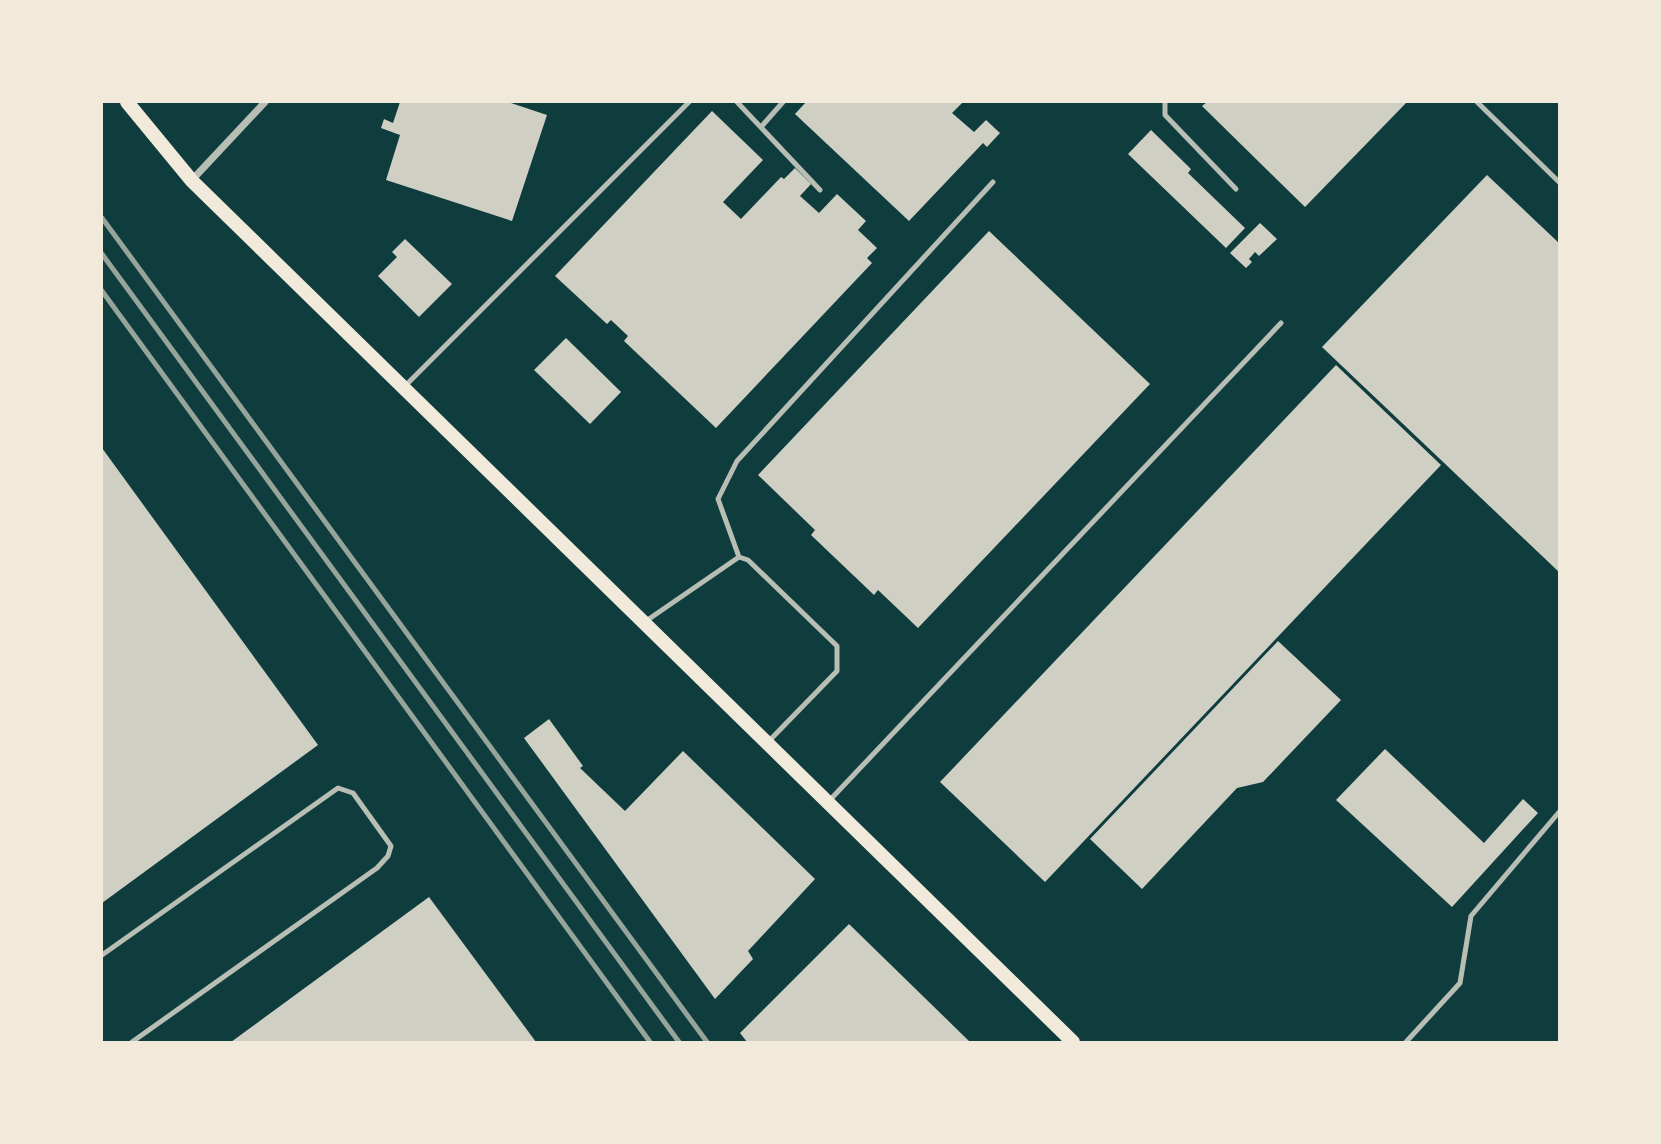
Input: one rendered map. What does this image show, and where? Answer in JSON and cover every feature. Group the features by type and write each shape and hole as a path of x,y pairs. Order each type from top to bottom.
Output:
{"main road":[{"path":"127,102 192,181 1073,1042"}],"street":[{"path":"192,181 265,102"}],"lane":[{"path":"403,388 689,102"},
{"path":"737,102 820,190"},
{"path":"761,127 783,102"},
{"path":"1165,102 1165,115 1236,189"},
{"path":"1477,102 1559,183"},
{"path":"767,743 837,671 837,646 748,561 738,557 718,499 737,461 993,182"},
{"path":"828,802 1281,323"},
{"path":"644,623 738,557"},
{"path":"102,956 320,798 338,788 353,793 391,846 388,856 377,868 132,1042"},
{"path":"1406,1042 1460,983 1471,916 1559,811"}],"building":[{"path":"400,102 508,102 547,115 512,221 386,180 400,135 381,128 384,119 393,123"},
{"path":"806,102 963,102 952,113 974,132 986,120 1000,133 987,147 983,143 909,221 795,114"},
{"path":"1207,102 1407,102 1305,207 1202,106"},
{"path":"712,111 763,160 723,202 741,219 781,177 784,179 795,168 811,184 800,196 819,213 837,194 866,221 858,230 877,248 867,258 872,263 716,428 624,341 628,336 611,320 607,324 555,276"},
{"path":"1151,130 1191,169 1188,173 1245,228 1226,248 1128,154"},
{"path":"1487,175 1560,244 1560,573 1322,347"},
{"path":"1260,223 1277,239 1259,256 1255,252 1249,259 1252,262 1246,268 1230,253"},
{"path":"989,231 1150,384 918,628 878,590 874,595 811,535 815,530 758,475"},
{"path":"405,239 452,284 419,317 378,276 397,257 392,252"},
{"path":"566,338 621,392 590,424 534,370"},
{"path":"1336,365 1441,465 1045,882 940,782"},
{"path":"102,448 318,745 102,903"},
{"path":"1278,641 1341,700 1263,782 1237,788 1142,889 1090,839"},
{"path":"549,719 583,766 580,768 625,811 683,751 815,879 748,951 753,959 715,999 524,738"},
{"path":"1385,749 1484,843 1523,799 1538,813 1452,907 1336,800"},
{"path":"429,897 536,1042 231,1042"},
{"path":"849,924 970,1042 747,1042 740,1033"}],"railway":[{"path":"102,218 707,1042"},
{"path":"102,254 679,1042"},
{"path":"102,291 650,1042"}]}
